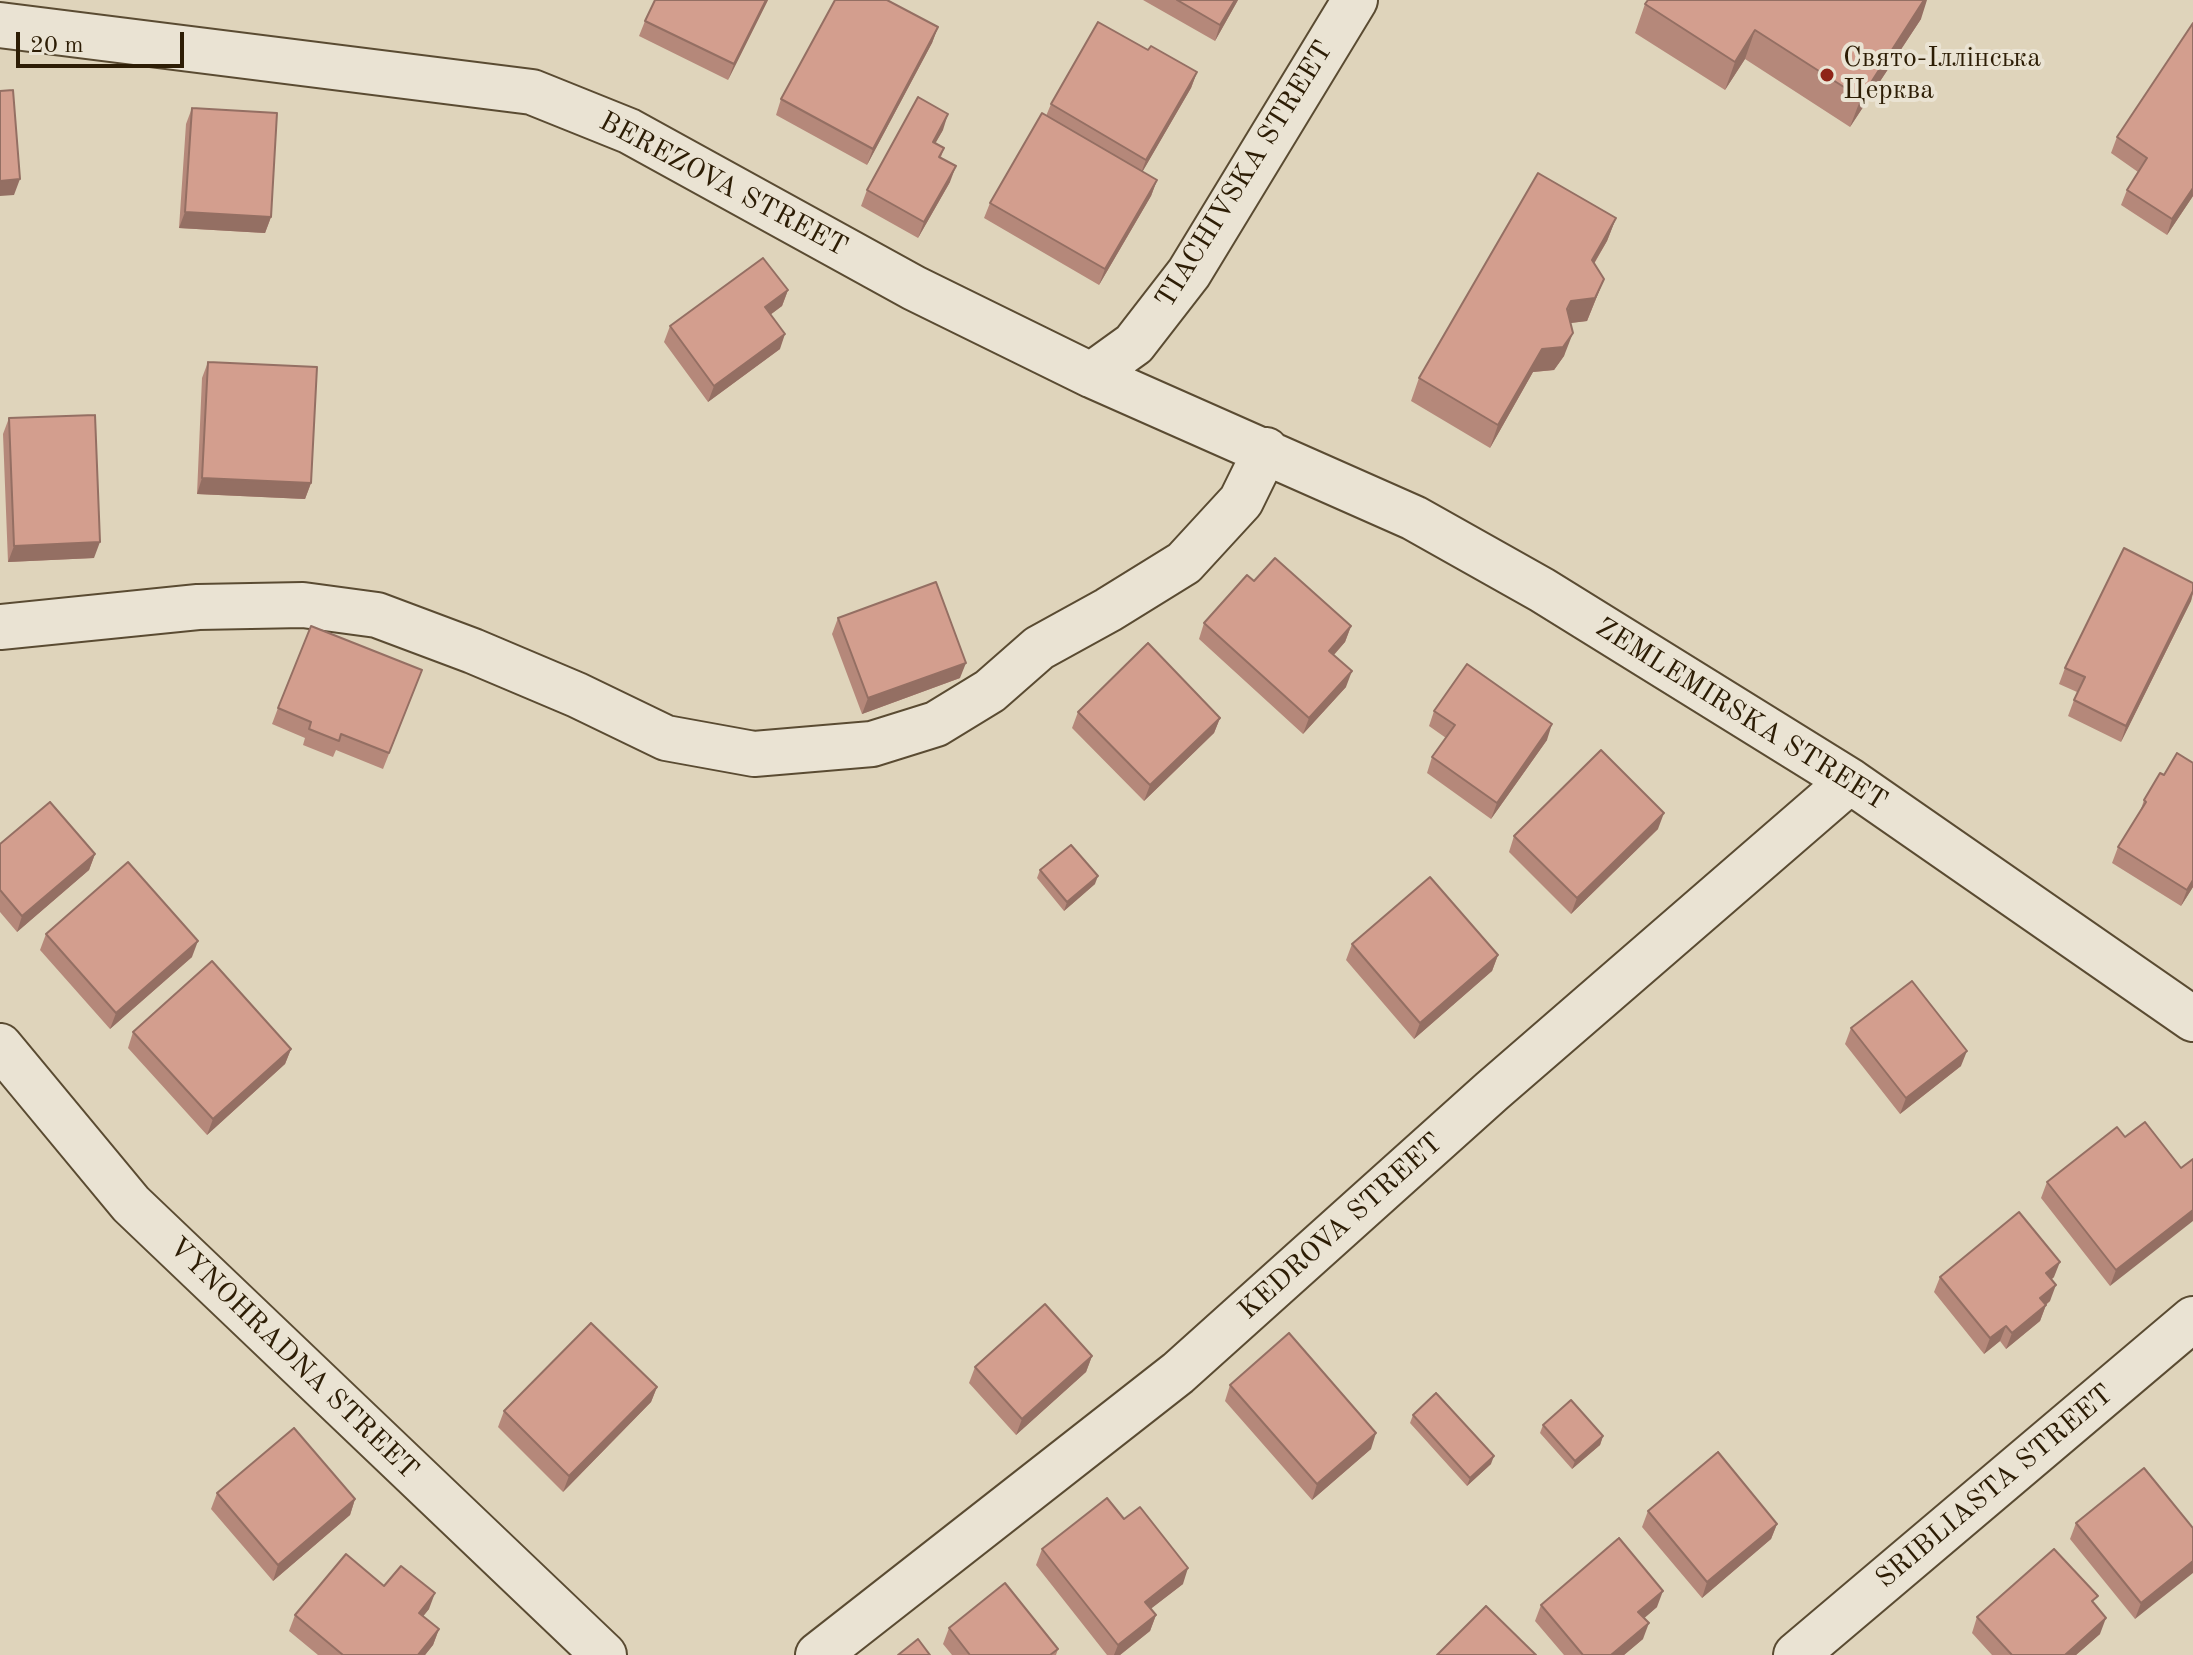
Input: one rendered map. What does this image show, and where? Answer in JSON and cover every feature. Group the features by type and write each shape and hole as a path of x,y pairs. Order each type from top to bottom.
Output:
{"street":[{"name":"TIACHIVSKA STREET","path":"1091,375 1134,344 1189,273 1355,0"},
{"name":"BEREZOVA STREET","path":"0,25 532,92 629,131 914,288 1091,375 1266,450"},
{"path":"0,627 198,607 303,605 377,615 577,695 666,738 754,754 872,744 936,724 990,691 1039,648 1184,563 1241,501 1266,450"},
{"name":"ZEMLEMIRSKA STREET","path":"1266,450 1414,518 1542,590 1850,781 2193,1019"},
{"name":"KEDROVA STREET","path":"818,1655 1178,1373 1492,1091 1850,781"},
{"name":"VYNOHRADNA STREET","path":"0,1046 131,1204 604,1655"},
{"name":"SRIBLIASTA STREET","path":"1796,1655 2193,1319"}],"building":[{"path":"655,0 766,0 734,64 645,21"},
{"path":"835,0 887,0 938,27 873,149 781,99"},
{"path":"1177,0 1235,0 1220,25"},
{"name":"Свято-Іллінська Церква","path":"1648,0 1924,0 1861,98 1755,30 1735,62 1645,4"},
{"path":"1098,22 1148,50 1151,46 1197,72 1146,160 1051,104"},
{"path":"2193,23 2193,188 2172,219 2127,190 2147,158 2117,137"},
{"path":"13,90 20,179 0,181 0,91"},
{"path":"918,97 948,114 933,142 944,148 939,157 956,166 924,222 867,190"},
{"path":"192,108 277,113 271,217 185,212"},
{"path":"1042,113 1157,180 1105,269 990,203"},
{"path":"1538,173 1616,218 1592,260 1604,279 1595,298 1571,301 1567,309 1573,333 1563,347 1542,349 1498,425 1419,378"},
{"path":"763,258 788,290 765,307 785,334 714,386 670,326"},
{"path":"208,362 317,367 311,483 202,478"},
{"path":"95,415 100,542 14,546 9,418"},
{"path":"2124,548 2193,583 2193,591 2126,726 2074,700 2085,677 2065,668"},
{"path":"1275,558 1351,626 1329,651 1352,671 1309,718 1204,623 1247,575 1254,581"},
{"path":"936,582 966,663 868,698 838,618"},
{"path":"311,626 422,670 389,753 341,734 339,741 309,729 311,722 278,708"},
{"path":"1148,643 1220,718 1150,785 1078,712"},
{"path":"1467,664 1552,724 1497,803 1432,757 1455,725 1434,711"},
{"path":"1601,750 1664,813 1577,898 1514,836"},
{"path":"2177,753 2193,763 2193,880 2187,890 2118,847 2160,773 2164,775"},
{"path":"50,802 95,854 22,916 0,890 0,844"},
{"path":"1071,845 1098,876 1067,902 1040,870"},
{"path":"128,862 198,941 116,1013 46,934"},
{"path":"1430,877 1498,955 1420,1023 1352,944"},
{"path":"212,961 291,1049 213,1119 133,1032"},
{"path":"1912,981 1967,1051 1906,1098 1851,1028"},
{"path":"2145,1122 2181,1168 2193,1159 2193,1210 2116,1270 2047,1182 2117,1127 2125,1137"},
{"path":"2019,1212 2060,1262 2046,1273 2056,1285 2040,1298 2046,1305 2012,1333 2006,1326 1990,1338 1940,1277"},
{"path":"1045,1304 1092,1356 1022,1419 975,1367"},
{"path":"591,1323 657,1387 569,1476 504,1411"},
{"path":"1289,1333 1376,1433 1317,1484 1230,1385"},
{"path":"1436,1393 1494,1456 1470,1478 1413,1415"},
{"path":"1571,1400 1603,1436 1575,1461 1543,1425"},
{"path":"294,1428 355,1499 278,1565 217,1493"},
{"path":"1718,1452 1777,1524 1707,1582 1648,1511"},
{"path":"2144,1468 2193,1528 2193,1561 2141,1603 2076,1523"},
{"path":"1107,1498 1124,1519 1140,1507 1188,1568 1145,1602 1156,1615 1118,1645 1042,1549"},
{"path":"1619,1538 1663,1591 1638,1612 1649,1623 1611,1655 1583,1655 1541,1605"},
{"path":"2054,1549 2098,1596 2092,1601 2106,1618 2065,1655 2012,1655 1977,1617"},
{"path":"346,1554 384,1586 401,1566 435,1593 419,1613 439,1629 418,1655 343,1655 295,1615"},
{"path":"1005,1583 1058,1649 1050,1655 970,1655 949,1628"},
{"path":"1486,1606 1536,1655 1437,1655"},
{"path":"918,1639 930,1655 898,1655"}],"place":[{"name":"Свято-Іллінська Церква","path":"1827,75"}]}
